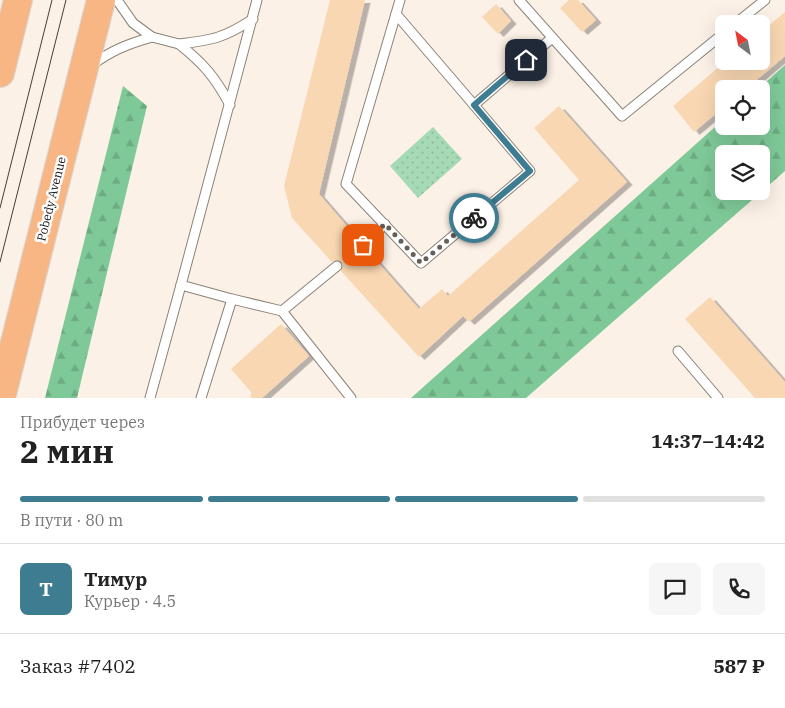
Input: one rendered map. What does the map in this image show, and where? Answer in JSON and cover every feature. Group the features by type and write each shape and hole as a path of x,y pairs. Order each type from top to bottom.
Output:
{"main road":[{"path":"0,73 18,0"},
{"name":"Pobedy Avenue","path":"1,398 102,0"}],"lane":[{"path":"116,0 133,23 152,38"},
{"path":"150,398 257,0"},
{"path":"396,14 530,171 421,263 346,184 400,0"},
{"path":"519,0 622,116 715,40"},
{"path":"746,15 764,0"},
{"path":"84,71 109,52 129,43 152,38 179,44 210,41 232,32 253,18"},
{"path":"474,105 552,38"},
{"path":"179,44 202,63 218,82 230,104"},
{"path":"363,245 385,224"},
{"path":"282,311 337,266"},
{"path":"181,285 282,311 351,398"},
{"path":"201,398 232,299"},
{"path":"678,351 718,398"}],"green space":[{"path":"785,65 785,171 770,184 770,145 715,145 715,200 752,200 526,398 411,398 715,127 715,135 770,135 770,80 768,80"},
{"path":"123,86 147,106 77,398 45,398"},
{"path":"433,127 462,159 418,198 390,166"}],"building":[{"path":"330,0 365,0 319,194 359,240 357,244 358,249 362,251 367,250 419,309 442,289 448,296 579,180 534,128 559,106 627,182 469,322 463,316 419,357 341,271 343,265 341,262 336,260 332,262 292,218 284,186"},
{"path":"569,0 578,0 596,20 582,32 560,8"},
{"path":"496,4 511,21 498,34 482,17"},
{"path":"785,12 785,56 770,69 770,24"},
{"path":"715,70 768,70 757,80 715,80 715,114 694,132 673,106"},
{"path":"710,297 785,382 785,398 755,398 685,319"},
{"path":"281,324 309,356 262,398 251,398 251,392 231,369"}],"tram line":[{"path":"0,208 52,0"},
{"path":"0,262 66,0"}],"way so far":[{"path":"363,245 385,224 421,263 474,218"}],"route":[{"path":"474,218 530,171 474,105 526,60"}]}
